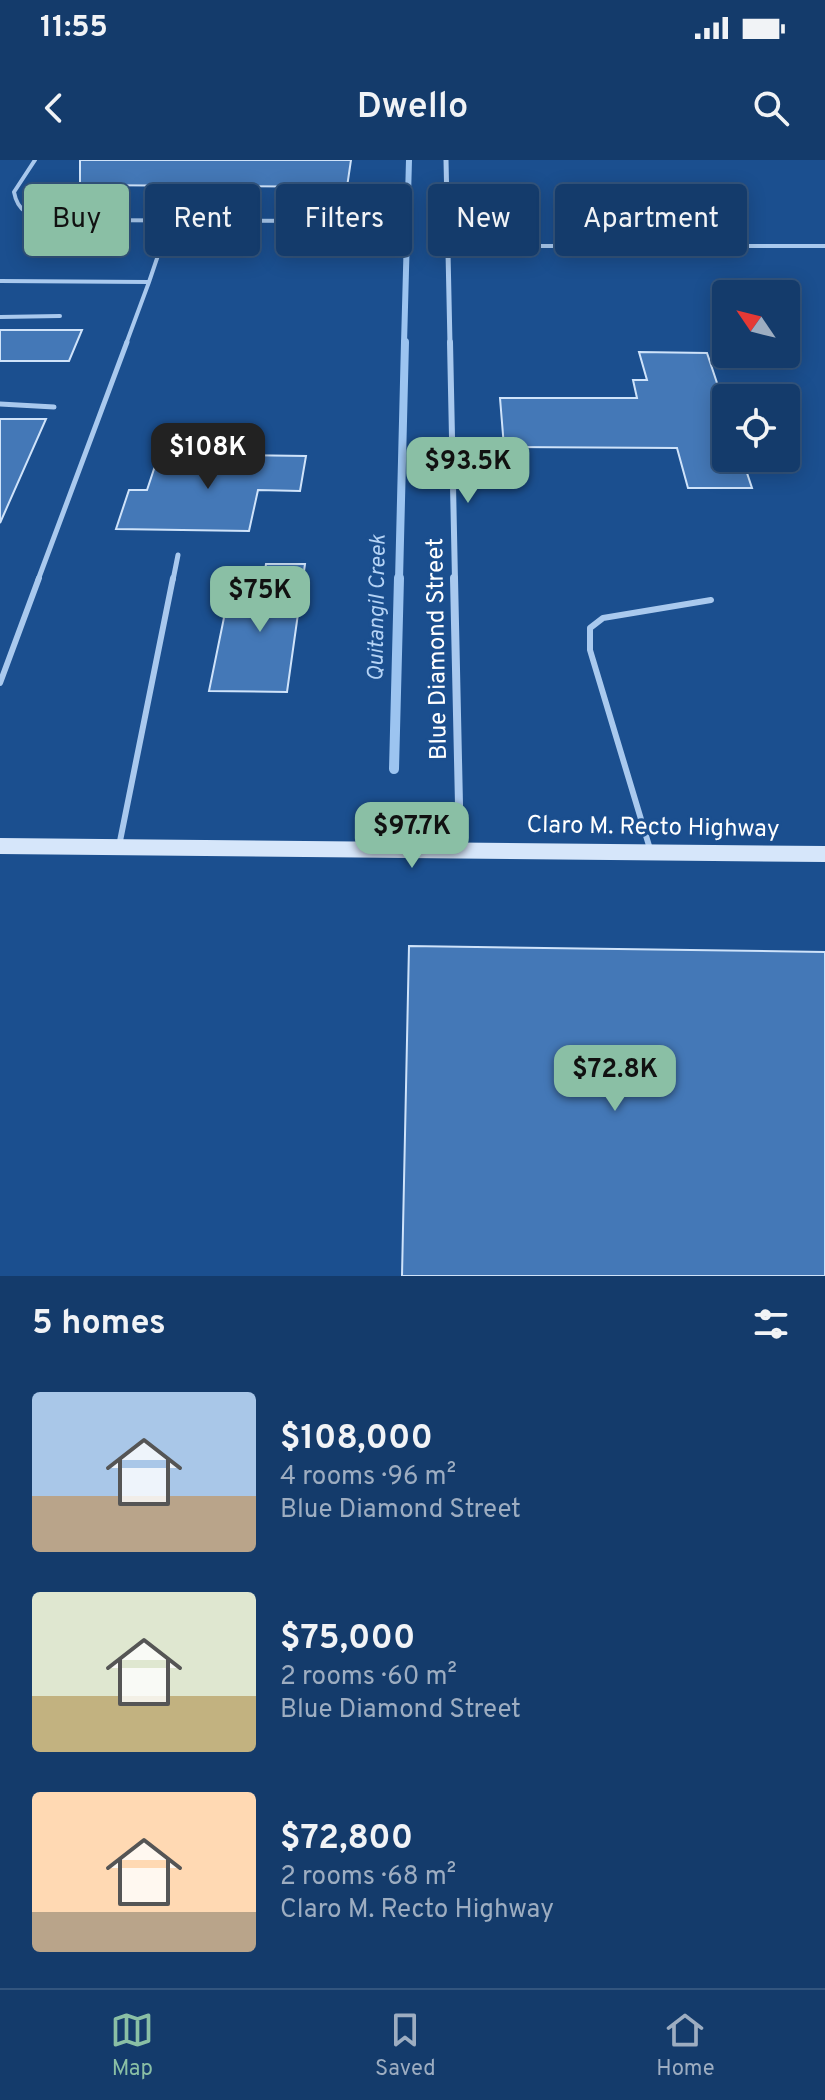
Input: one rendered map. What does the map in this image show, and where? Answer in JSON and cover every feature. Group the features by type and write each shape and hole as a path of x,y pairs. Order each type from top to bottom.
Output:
{"main road":[{"name":"Claro M. Recto Highway","path":"0,846 825,854"}],"street":[{"name":"Blue Diamond Street","path":"446,160 446,184"},
{"name":"Blue Diamond Street","path":"447,256 460,850"}],"lane":[{"path":"35,160 14,192 16,203 27,215 51,220 145,222"},
{"path":"539,246 825,246"},
{"path":"0,683 158,256"},
{"path":"0,281 149,282"},
{"path":"0,317 60,316"},
{"path":"0,404 54,407"},
{"path":"119,846 178,555"},
{"path":"650,851 590,650 590,628 603,618 711,600"}],"building":[{"path":"80,160 351,160 347,184 276,184 276,186 80,184"},
{"path":"0,330 82,330 69,361 0,361"},
{"path":"639,352 707,353 717,384 712,384 712,472 747,472 752,488 688,488 677,448 504,447 500,398 637,398 633,380 647,380"},
{"path":"0,419 46,419 0,523"},
{"path":"159,454 306,456 300,491 258,490 249,531 116,529 129,490 147,490"},
{"path":"266,564 305,564 287,692 209,691 229,593 261,594"},
{"path":"409,946 825,952 825,1276 402,1276"}],"waterway":[{"name":"Quitangil Creek","path":"404,344 409,160"},
{"name":"Quitangil Creek","path":"399,580 405,342"},
{"name":"Quitangil Creek","path":"394,769 399,578"}]}
